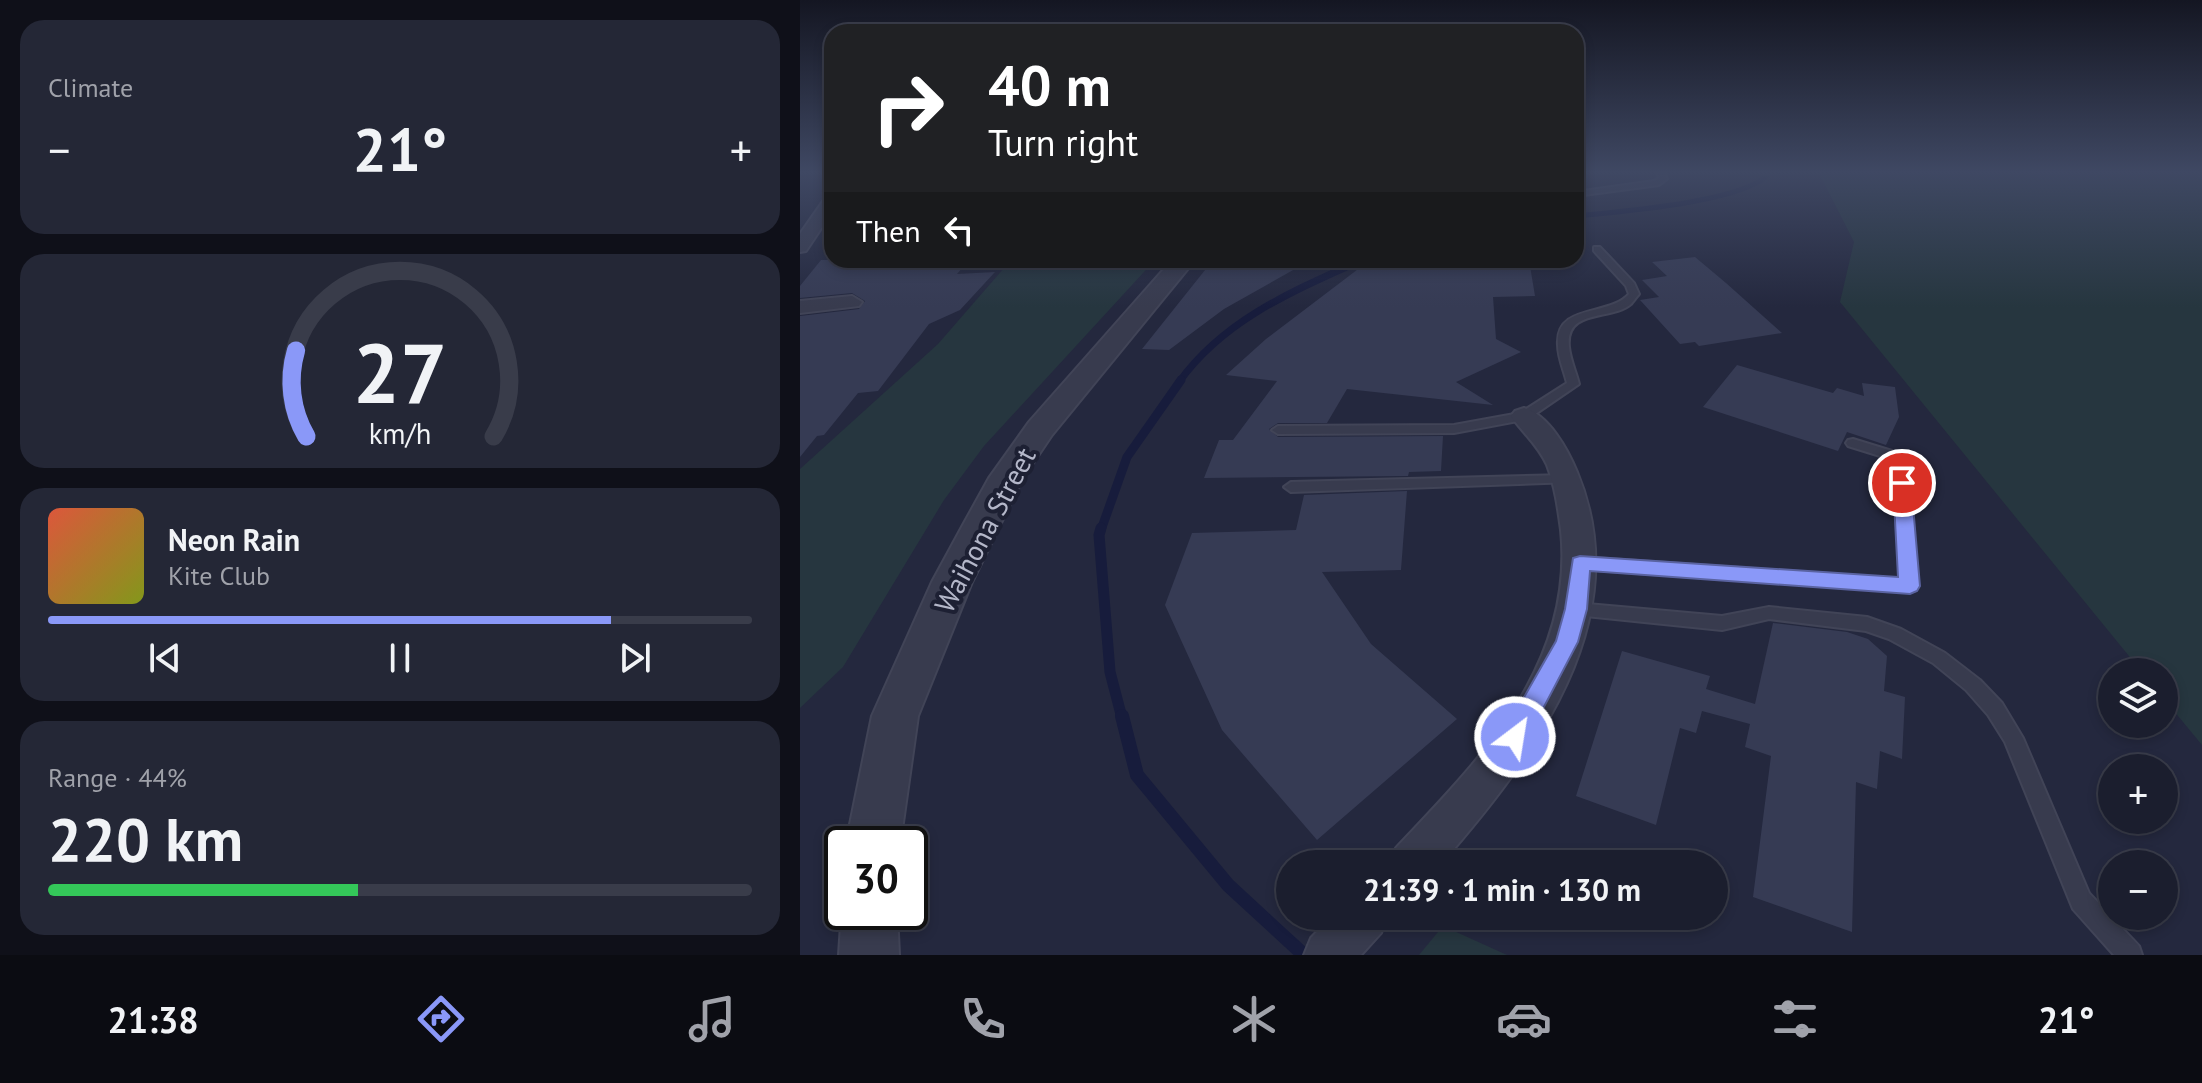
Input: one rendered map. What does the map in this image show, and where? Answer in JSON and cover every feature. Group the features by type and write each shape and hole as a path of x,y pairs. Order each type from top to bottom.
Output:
{"street":[{"path":"800,247 824,228"},
{"name":"Waihona Street","path":"876,826 895,716 952,582 1006,478 1040,429 1177,268"},
{"path":"800,307 852,302"},
{"path":"1424,850 1502,758 1561,655 1576,609 1580,563 1568,479 1546,435 1524,416"},
{"path":"869,930 869,955"},
{"path":"1328,955 1351,930"}],"lane":[{"path":"1278,430 1454,429 1524,416 1573,384 1563,344 1568,325 1579,317 1621,308 1630,302 1634,294 1631,285 1597,249"},
{"path":"1580,563 1910,586 1900,458 1853,443"},
{"path":"1291,487 1568,479"},
{"path":"1576,609 1722,623 1769,613 1867,624 1895,634 1939,658 1973,685 1995,709 2013,738 2081,901 2130,955"}],"shaded area":[{"path":"1842,218 2202,218 2202,745 2178,716 2178,658 2131,658 1840,302 1854,242"},
{"path":"1004,268 1148,268 984,446 944,500 843,667 800,708 800,469 938,344"},
{"path":"1440,930 1452,930 1507,955 1419,955"}],"building":[{"path":"1695,257 1782,333 1699,346 1695,342 1680,344 1640,300 1659,297 1642,280 1667,276 1652,262"},
{"path":"821,260 824,260 824,268 962,268 957,274 995,272 960,310 929,324 878,391 858,393 824,435 817,436 800,457 800,316 859,309 865,301 852,293 800,298 800,286"},
{"path":"1207,268 1297,268 1224,309 1169,350 1142,349"},
{"path":"1359,268 1530,268 1535,296 1493,297 1496,339 1521,352 1456,382 1493,405 1347,389 1327,423 1278,423 1269,429 1278,437 1443,436 1441,471 1409,472 1408,476 1204,478 1219,440 1233,440 1277,381 1226,375 1266,339"},
{"path":"1737,365 1833,393 1837,388 1864,396 1862,383 1895,387 1899,417 1886,445 1847,432 1838,451 1703,407"},
{"path":"1407,491 1401,570 1322,572 1371,644 1457,719 1317,840 1222,730 1165,605 1192,533 1296,530 1304,495"},
{"path":"1773,623 1847,632 1868,639 1887,656 1884,691 1905,697 1902,759 1880,751 1877,789 1856,782 1852,932 1753,897 1771,756 1745,747 1750,724 1702,711 1696,733 1680,728 1656,825 1576,796 1622,651 1710,676 1706,689 1755,704"}],"waterway":[{"path":"1179,382 1215,342 1236,326 1281,298 1344,268"},
{"path":"1101,530 1127,457 1181,380"},
{"path":"1101,528 1099,535 1110,672 1122,718"},
{"path":"1122,716 1137,775 1228,885 1304,955"}],"route":[{"path":"1515,737 1567,642 1576,609 1580,563 1910,586 1902,483"}]}
